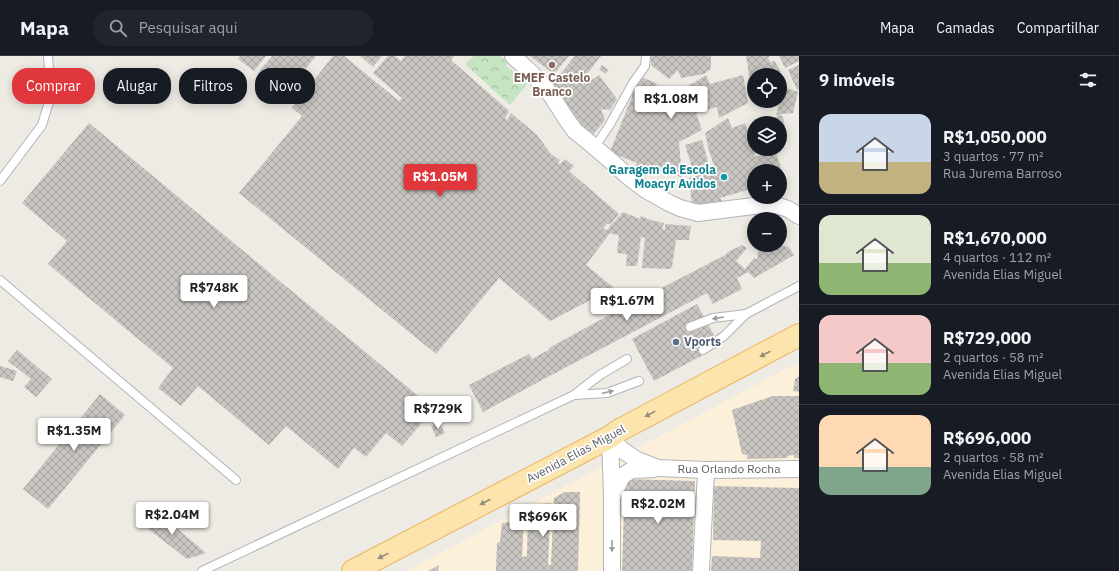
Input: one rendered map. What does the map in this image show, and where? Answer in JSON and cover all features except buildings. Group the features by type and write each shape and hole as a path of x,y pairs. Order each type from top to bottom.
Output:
{"main road":[{"name":"Avenida Elias Miguel","path":"353,571 610,437 618,431 799,335"}],"street":[{"path":"513,56 551,95 567,120 594,148 630,178 669,203 698,213 776,205 788,209 799,216"},
{"path":"610,437 612,571"},
{"name":"Rua Orlando Rocha","path":"610,437 622,450 637,460 658,468"},
{"name":"Rua Orlando Rocha","path":"612,498 622,476 632,470 658,468 706,470 799,470"},
{"path":"701,571 706,470"}],"lane":[{"path":"0,182 42,124 51,94 48,56"},
{"path":"594,148 609,126 633,83 645,66 646,56"},
{"path":"0,280 236,480"},
{"path":"703,350 724,336 746,314 799,286"},
{"path":"690,327 713,318 746,314"},
{"path":"202,571 574,395 600,375 627,359"},
{"path":"574,395 608,393 639,381"}],"shaded area":[{"path":"799,362 799,571 406,571"}],"green space":[{"path":"474,56 500,56 508,62 506,66 528,83 510,105 465,64"}],"place":[{"name":"EMEF Castelo Branco","path":"552,65"},
{"name":"Garagem da Escola Moacyr Avidos","path":"724,177"},
{"name":"Vports","path":"676,342"}]}
